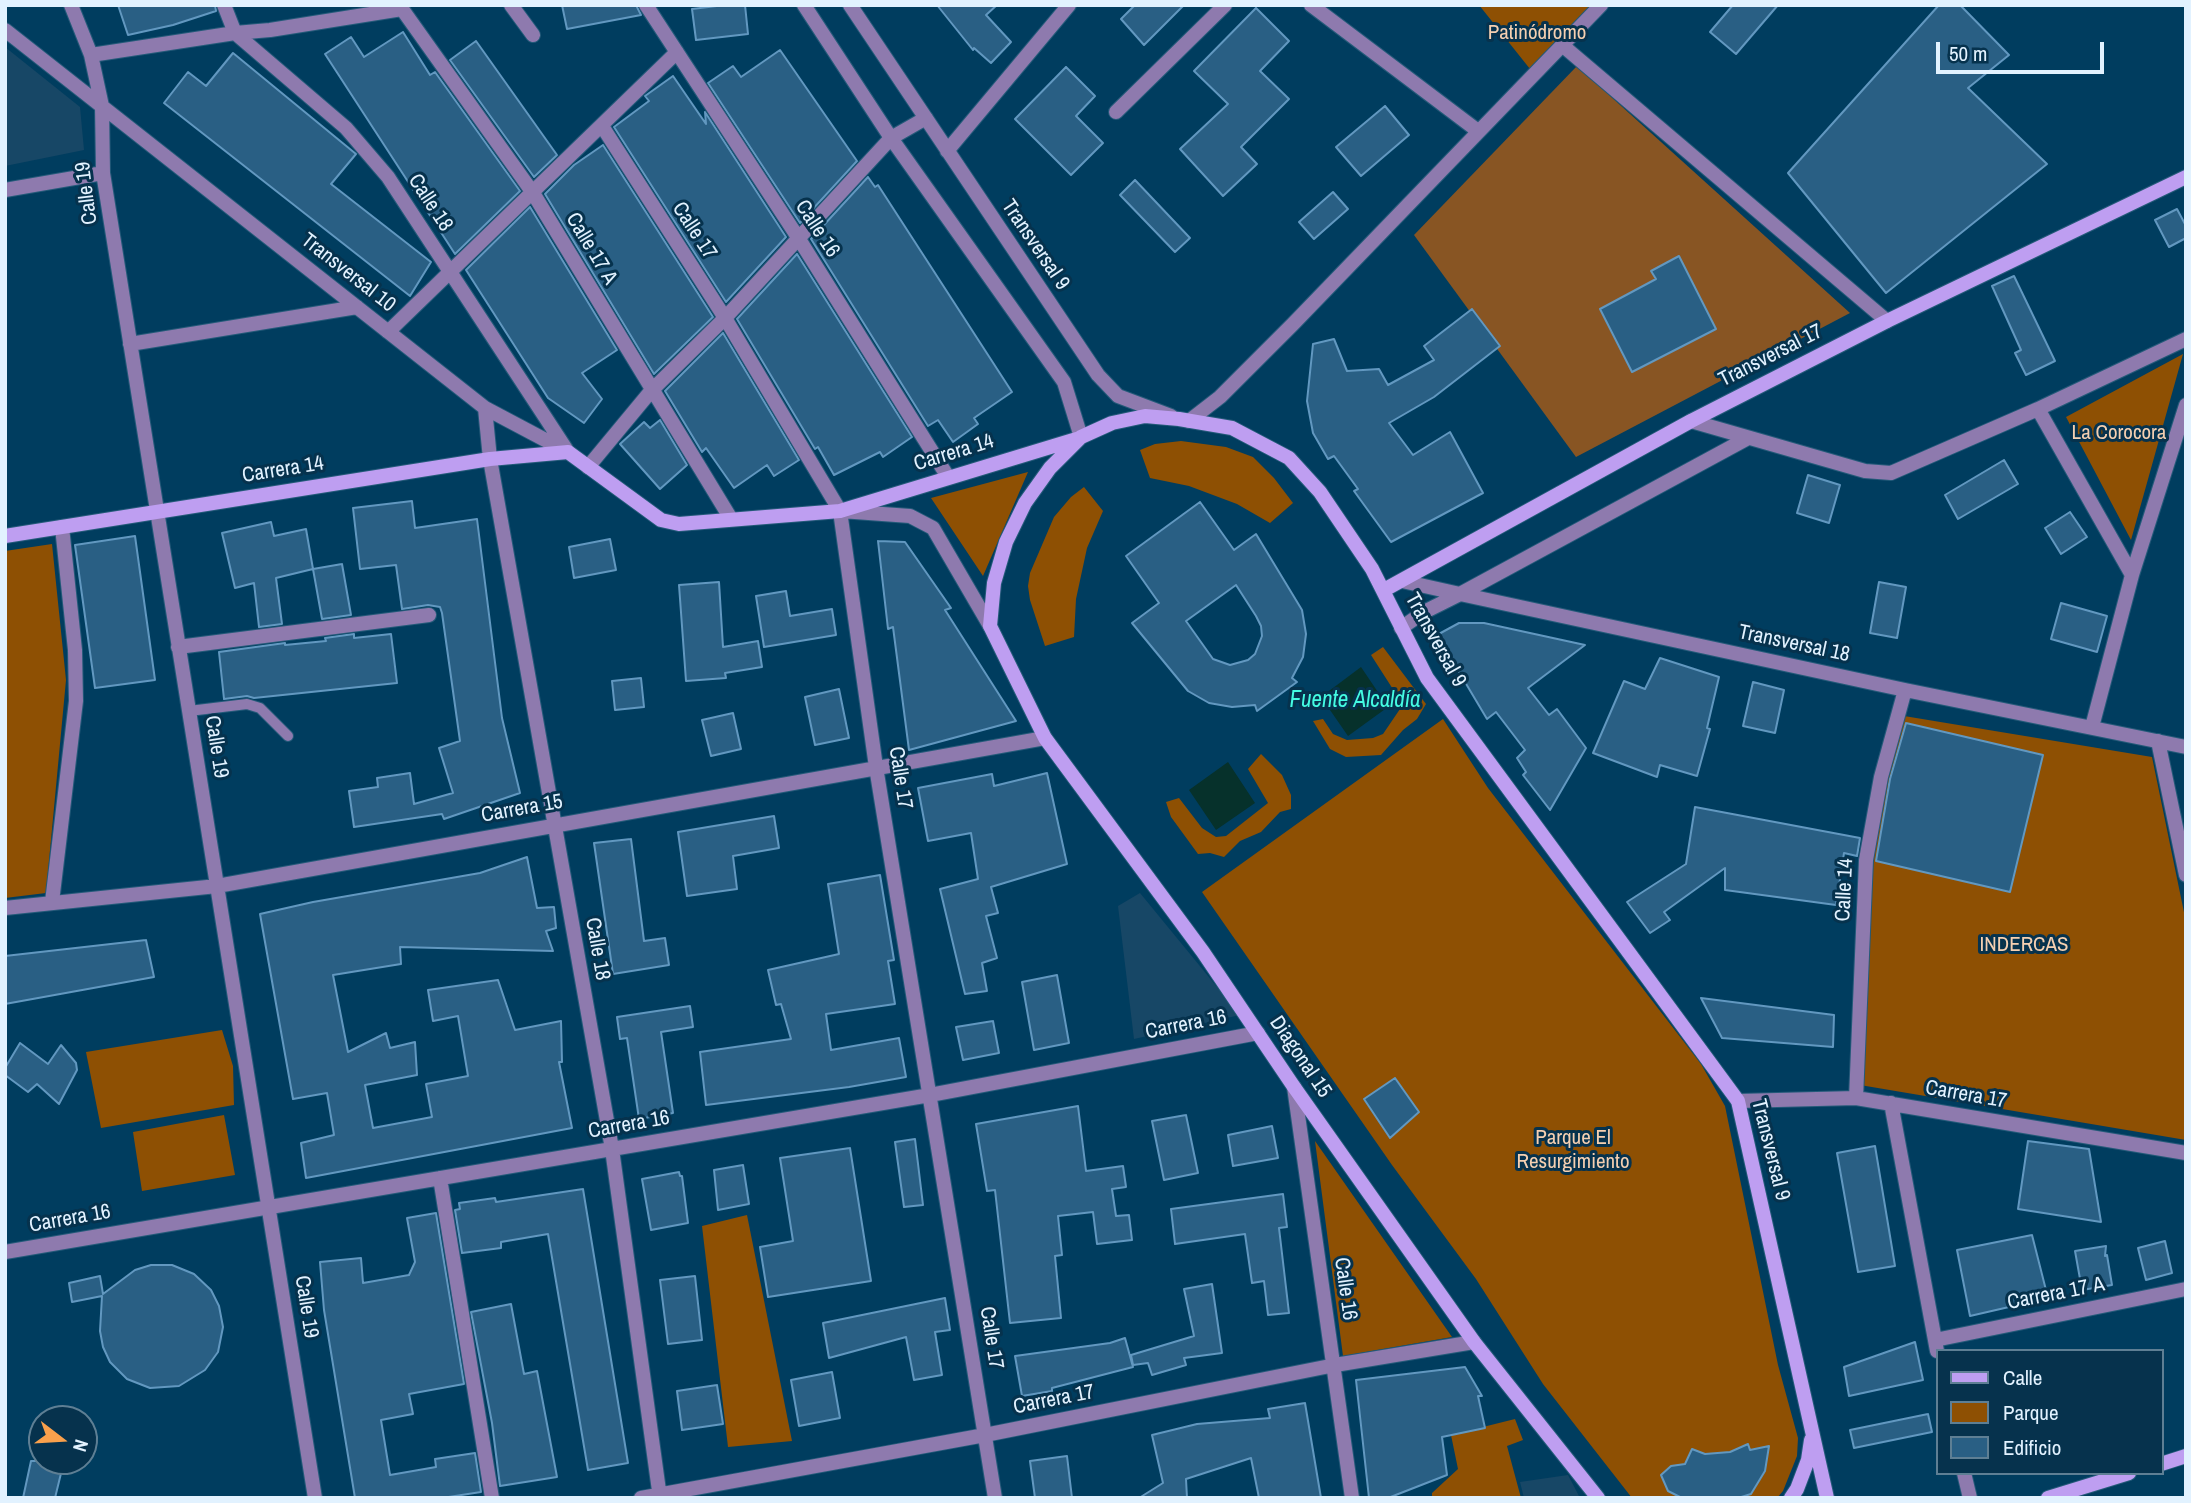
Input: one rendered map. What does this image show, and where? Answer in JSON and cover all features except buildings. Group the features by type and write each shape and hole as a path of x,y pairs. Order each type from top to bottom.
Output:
{"street":[{"name":"Calle 19","path":"71,5 91,55 102,106 103,173 315,1498"},
{"name":"Calle 18","path":"224,5 235,33 346,128 388,177 568,452"},
{"path":"511,5 533,35"},
{"name":"Calle 16","path":"646,5 799,239 948,477"},
{"path":"804,5 891,138 1064,382 1081,438"},
{"name":"Transversal 9","path":"850,5 1098,375 1118,396 1184,420 1232,428 1289,458 1320,492 1384,590 1427,678 1738,1101 1827,1498"},
{"path":"947,151 1069,5"},
{"path":"1116,112 1225,5"},
{"path":"1311,5 1479,131"},
{"path":"990,626 994,583 1011,532 1025,503 1050,468 1081,438 1112,423 1145,416 1184,420 1229,388 1601,5"},
{"name":"Calle 17 A","path":"235,33 271,30 402,9 533,193 731,519"},
{"name":"Transversal 10","path":"5,30 485,408 568,452 661,520 679,524"},
{"path":"91,55 235,33"},
{"path":"1562,46 1888,321"},
{"path":"388,332 677,52"},
{"path":"588,467 651,391 725,318 891,138 926,118"},
{"name":"Calle 17","path":"602,126 725,318 840,510 876,767 995,1498"},
{"path":"5,190 103,173"},
{"name":"Transversal 17","path":"1384,590 1691,421 1888,321 2186,177"},
{"path":"130,344 357,307"},
{"path":"1691,421 1865,471 1891,473 2038,409 2186,339"},
{"path":"2092,727 2132,575 2186,405"},
{"name":"Calle 18","path":"485,408 490,459 612,1149 659,1497"},
{"path":"2038,409 2132,575"},
{"name":"Carrera 14","path":"840,510 1081,438"},
{"path":"1401,628 1424,612 1748,438"},
{"name":"Carrera 14","path":"6,533 62,527 490,459 568,452"},
{"name":"Carrera 14","path":"679,524 840,510 910,516 933,528 990,626"},
{"path":"52,902 76,701 75,650 62,527"},
{"name":"Transversal 18","path":"1402,581 1905,690 2186,747"},
{"path":"178,647 429,615"},
{"name":"Diagonal 15","path":"990,626 1045,737 1203,952 1294,1087 1474,1342 1598,1498"},
{"name":"Calle 14","path":"1856,1098 1866,860 1881,777 1905,690"},
{"name":"Carrera 15","path":"5,908 217,886 1045,737"},
{"path":"2158,741 2186,875"},
{"name":"Carrera 16","path":"5,1252 930,1095 1258,1033"},
{"name":"Calle 16","path":"1294,1087 1352,1498"},
{"name":"Carrera 17","path":"1738,1101 1856,1098 2186,1153"},
{"path":"1891,1103 1936,1346"},
{"path":"440,1178 492,1498"},
{"name":"Carrera 17 A","path":"1936,1346 2186,1289"},
{"name":"Carrera 17","path":"641,1498 659,1497 985,1435 1335,1365 1474,1342"},
{"path":"1791,1498 1808,1460 1812,1429"},
{"path":"2163,1463 2186,1456"},
{"path":"1964,1475 1970,1498"},
{"path":"2048,1498 2123,1475"}],"lane":[{"path":"189,711 247,704 260,708 288,736"}],"shaded area":[{"path":"5,47 80,107 84,150 5,166"},
{"path":"1577,66 1850,313 1576,457 1414,235"},
{"path":"1140,893 1240,1015 1134,1039 1118,906"},
{"path":"1568,1475 1580,1498 1524,1498 1520,1482"}],"green space":[{"name":"Patinódromo","path":"1479,5 1600,5 1534,74"},
{"name":"La Corocora","path":"2183,354 2131,540 2066,417"},
{"path":"1181,441 1226,447 1253,457 1293,503 1270,523 1237,504 1189,486 1150,478 1140,450 1155,444"},
{"path":"1028,472 983,576 931,498"},
{"path":"1084,487 1103,511 1087,548 1076,599 1074,637 1045,646 1030,600 1030,573 1054,517 1071,497"},
{"path":"52,544 66,680 46,893 5,898 5,551"},
{"path":"1383,647 1426,704 1417,719 1403,730 1381,755 1346,757 1330,749 1313,721 1323,719 1333,734 1347,740 1373,738 1383,734 1400,709 1398,697 1371,655"},
{"name":"INDERCAS","path":"1898,715 2152,757 2186,922 2186,1140 1854,1084 1867,861"},
{"name":"Parque El Resurgimiento","path":"1443,719 1488,788 1701,1064 1725,1106 1778,1365 1798,1438 1797,1456 1783,1491 1777,1498 1632,1498 1543,1384 1476,1279 1392,1165 1202,892"},
{"path":"1261,754 1282,775 1291,795 1291,809 1280,812 1261,832 1240,841 1224,857 1210,853 1198,854 1171,817 1166,802 1179,798 1202,828 1216,837 1226,836 1268,803 1248,769"},
{"path":"222,1030 233,1066 234,1105 101,1128 86,1052"},
{"path":"224,1115 235,1175 142,1191 133,1132"},
{"path":"1315,1141 1452,1337 1343,1356"},
{"path":"747,1215 792,1441 728,1447 702,1226"},
{"path":"1515,1419 1523,1440 1507,1446 1521,1498 1432,1498 1432,1493 1458,1469 1451,1435"}],"water":[{"name":"Fuente Alcaldía","path":"1361,667 1388,707 1348,736 1321,697"},
{"path":"1228,762 1255,803 1216,830 1189,790"}]}
